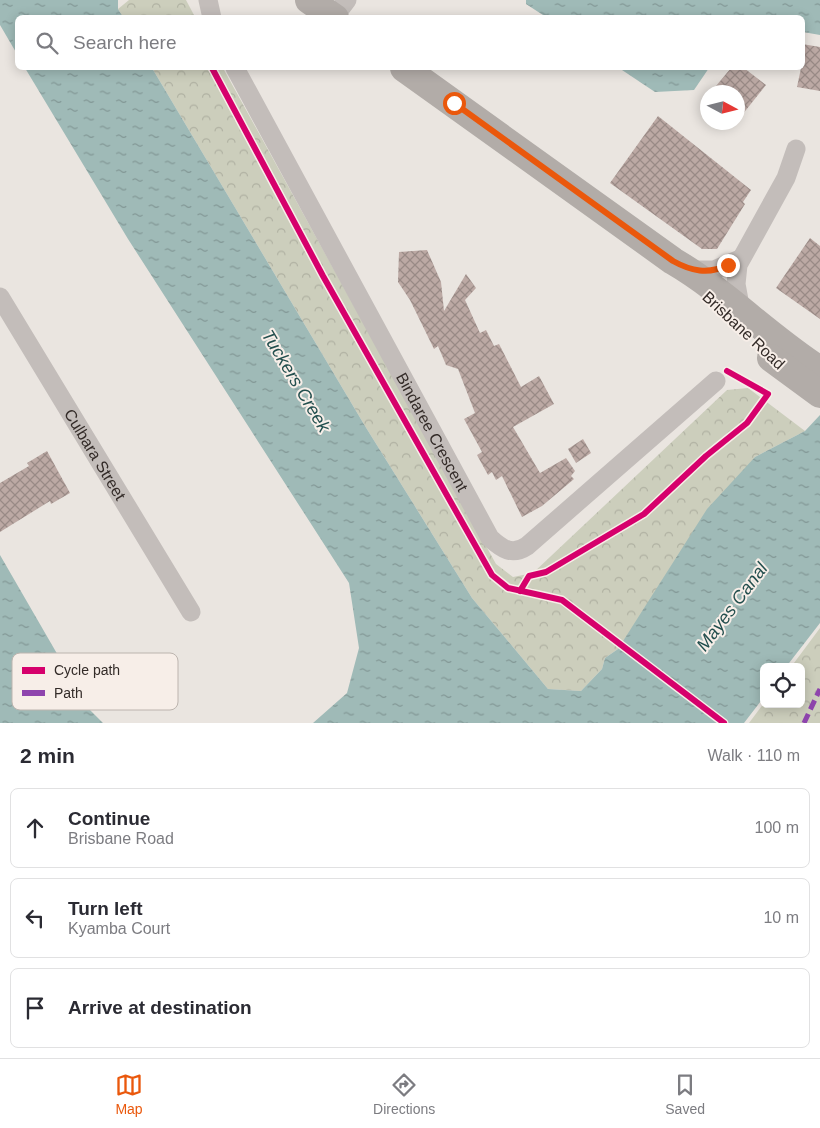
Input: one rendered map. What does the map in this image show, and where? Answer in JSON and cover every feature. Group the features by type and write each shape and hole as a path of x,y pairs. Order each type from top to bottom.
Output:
{"main road":[{"path":"309,0 339,11"},
{"name":"Brisbane Road","path":"407,70 680,265 709,283 741,311 820,370"},
{"name":"Brisbane Road","path":"680,265 742,332 820,394"}],"street":[{"path":"208,0 211,15"},
{"name":"Bindaree Crescent","path":"236,70 490,538 500,547 510,552 519,551 527,546 716,381"},
{"path":"741,311 736,284 740,259 786,178 796,149"},
{"path":"680,265 714,270 740,259"},
{"name":"Culbara Street","path":"0,297 191,612"}],"green space":[{"path":"129,0 186,0 194,15 122,15 118,9"},
{"path":"153,70 224,70 496,564 513,577 533,573 727,390 748,388 805,431 755,457 618,649 605,658 602,669 581,691 548,689 472,598 365,426"},
{"path":"820,628 820,723 749,723 760,708 805,708 805,663 794,663"}],"water":[{"path":"0,0 118,0 118,9 122,15 15,15 15,51 0,25"},
{"path":"526,0 820,0 820,35 805,32 805,15 543,15 526,4"},
{"path":"26,70 153,70 365,426 472,598 548,689 581,691 602,669 605,658 618,649 707,509 755,457 805,431 820,415 820,623 789,663 760,663 760,702 744,723 313,723 347,693 359,648 349,583 128,239"},
{"path":"622,70 708,70 694,90 655,92"},
{"path":"0,555 57,653 12,653 12,710 90,710 103,723 0,723"}],"building":[{"path":"805,44 820,47 820,91 797,87 801,70 805,70"},
{"path":"729,70 747,70 766,85 745,111 745,85 717,85"},
{"path":"658,116 751,190 743,202 745,204 717,249 702,249 610,183"},
{"path":"810,238 820,246 820,319 776,288"},
{"path":"427,250 441,282 444,311 466,274 476,288 465,300 480,333 486,330 494,346 499,344 521,387 539,376 554,404 513,427 540,473 566,458 575,471 571,476 574,479 542,506 522,517 502,476 496,480 492,472 488,475 477,455 482,452 464,419 475,413 458,369 446,365 438,346 434,349 410,300 398,282 399,252"},
{"path":"583,439 591,453 576,463 568,449"},
{"path":"47,451 70,493 51,504 50,501 0,532 0,483 29,466 27,463"}],"marked path":[{"path":"804,723 820,689"}],"cycle path":[{"path":"213,70 323,276 492,575 508,588 562,600 724,723"},
{"path":"520,591 529,576 546,572 644,514 706,456 747,423 768,394 727,371"}],"route":[{"path":"454,103 688,270 714,270 728,265"}],"water label":[{"name":"Tuckers Creek","path":"296,381"},
{"name":"Mayes Canal","path":"732,607"}]}
